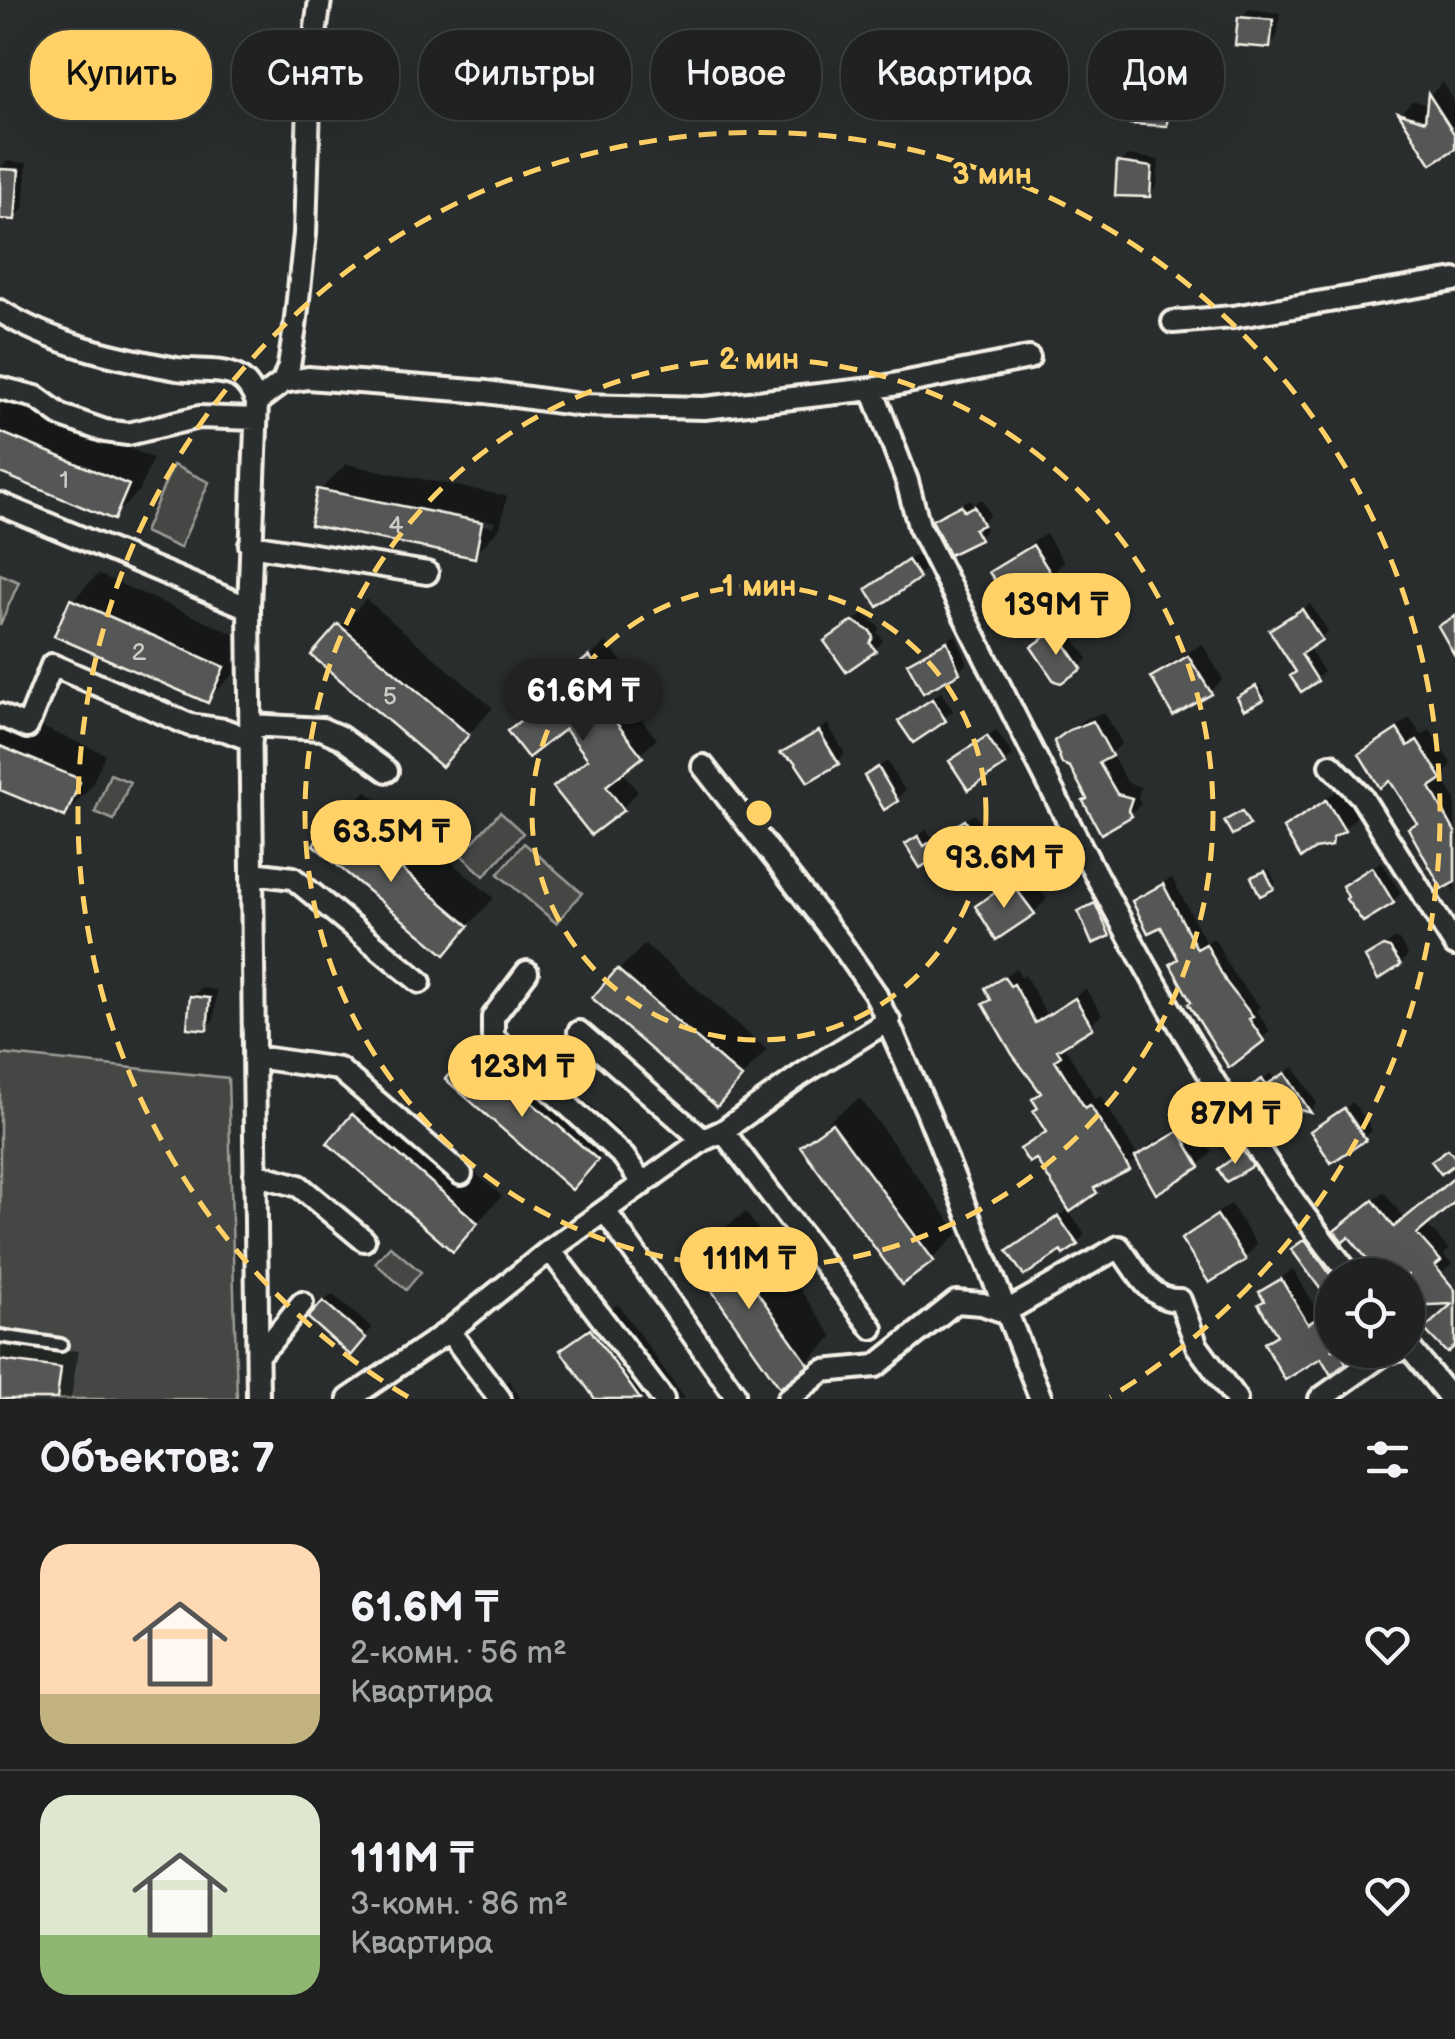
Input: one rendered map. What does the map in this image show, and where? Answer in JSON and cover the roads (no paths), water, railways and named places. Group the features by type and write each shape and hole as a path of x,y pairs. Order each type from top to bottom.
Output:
{"street":[{"path":"0,388 36,397 62,416 106,432 128,434 200,417 256,411 283,382 295,326 305,234 310,70 322,2"},
{"path":"1172,322 1233,317 1455,280"},
{"path":"0,311 20,324 61,340 147,363 239,378 249,387 256,411 248,608 258,1399"},
{"path":"283,382 347,379 644,409 774,402 1028,358"},
{"path":"872,388 907,481 919,526 1112,908 1193,1047 1338,1258"},
{"path":"0,504 248,608"},
{"path":"250,544 427,573"},
{"path":"0,715 27,727 52,665 190,725 251,732 322,729 340,737 387,771"},
{"path":"703,766 839,941 888,1020 1041,1399"},
{"path":"1331,766 1361,796 1455,946"},
{"path":"252,873 293,878 420,982"},
{"path":"526,972 493,1017 493,1037 624,1158 643,1184"},
{"path":"350,1399 449,1331 550,1250 643,1184 888,1020"},
{"path":"580,1032 713,1136 872,1328"},
{"path":"256,1056 339,1069 460,1174"},
{"path":"255,1174 299,1186 364,1240"},
{"path":"605,1211 734,1393"},
{"path":"788,1399 823,1371 876,1366 956,1302 982,1304 1005,1312 1119,1247 1157,1296 1180,1300 1198,1346 1236,1399"},
{"path":"550,1250 663,1399"},
{"path":"258,1354 302,1303"},
{"path":"449,1331 500,1399"},
{"path":"1320,1399 1364,1368"},
{"path":"1423,1368 1451,1399"}],"lane":[{"path":"0,1336 60,1345"}]}
